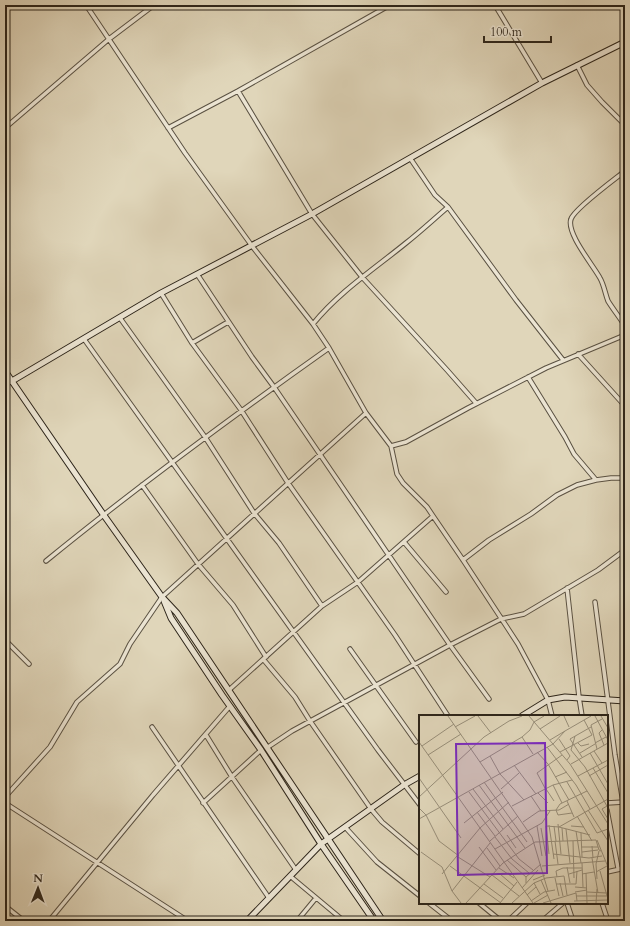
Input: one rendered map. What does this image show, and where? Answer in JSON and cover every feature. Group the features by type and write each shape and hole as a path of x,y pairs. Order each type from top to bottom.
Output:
{"street":[{"path":"86,5 168,128 252,246 313,324 329,348 366,413 391,446 397,474 434,516 518,644 548,700 552,715"},
{"path":"5,128 109,39 154,5"},
{"path":"168,128 238,91 390,5"},
{"path":"495,5 542,83"},
{"path":"5,385 161,293 312,214 542,83 625,42"},
{"path":"577,66 587,85 625,125"},
{"path":"238,91 312,214 362,277 448,370 476,403"},
{"path":"410,158 435,195 448,207 516,300 563,360"},
{"path":"625,170 579,208 571,217 570,223 582,250 600,278 608,300 625,326"},
{"path":"313,324 323,312 362,277 406,244 448,207"},
{"path":"197,274 228,322 450,645 489,698"},
{"path":"161,293 192,343 241,410 288,483 358,582 447,715"},
{"path":"120,318 205,437 254,513 279,544 322,606"},
{"path":"192,343 228,322"},
{"path":"391,446 406,442 476,403 563,360 625,335"},
{"path":"84,339 404,785 419,804"},
{"path":"46,561 103,514 205,437 329,348"},
{"path":"578,354 625,406"},
{"path":"5,371 103,514 162,597 177,613 384,921"},
{"path":"528,377 574,454 596,480"},
{"path":"6,794 50,747 77,702 120,664 130,644 162,597 366,413"},
{"path":"463,560 489,540 531,514 557,495 577,486 596,480 625,478"},
{"path":"142,485 198,564 233,605 264,658 295,697 371,809 382,822 419,853"},
{"path":"229,690 322,606 358,582 434,516"},
{"path":"404,542 446,592"},
{"path":"268,747 292,731 450,645 501,619 524,614 598,570 625,550"},
{"path":"567,588 582,715"},
{"path":"162,597 171,618 374,921"},
{"path":"595,602 607,700 624,802 608,803"},
{"path":"5,640 29,664"},
{"path":"350,649 416,742"},
{"path":"524,715 548,700 565,697 625,701"},
{"path":"49,921 153,795 230,706"},
{"path":"152,727 269,898"},
{"path":"206,735 232,777 296,870"},
{"path":"203,803 260,750"},
{"path":"247,921 328,838 404,785 419,777"},
{"path":"5,803 188,921"},
{"path":"608,815 618,868"},
{"path":"345,827 377,862 419,895"},
{"path":"608,872 618,868 625,868"},
{"path":"290,876 344,921"},
{"path":"297,921 316,898"},
{"path":"430,904 452,921"},
{"path":"480,904 500,921"},
{"path":"508,921 526,904"},
{"path":"542,921 562,904"},
{"path":"567,904 573,921"},
{"path":"602,904 608,921"},
{"path":"5,906 24,921"}]}
